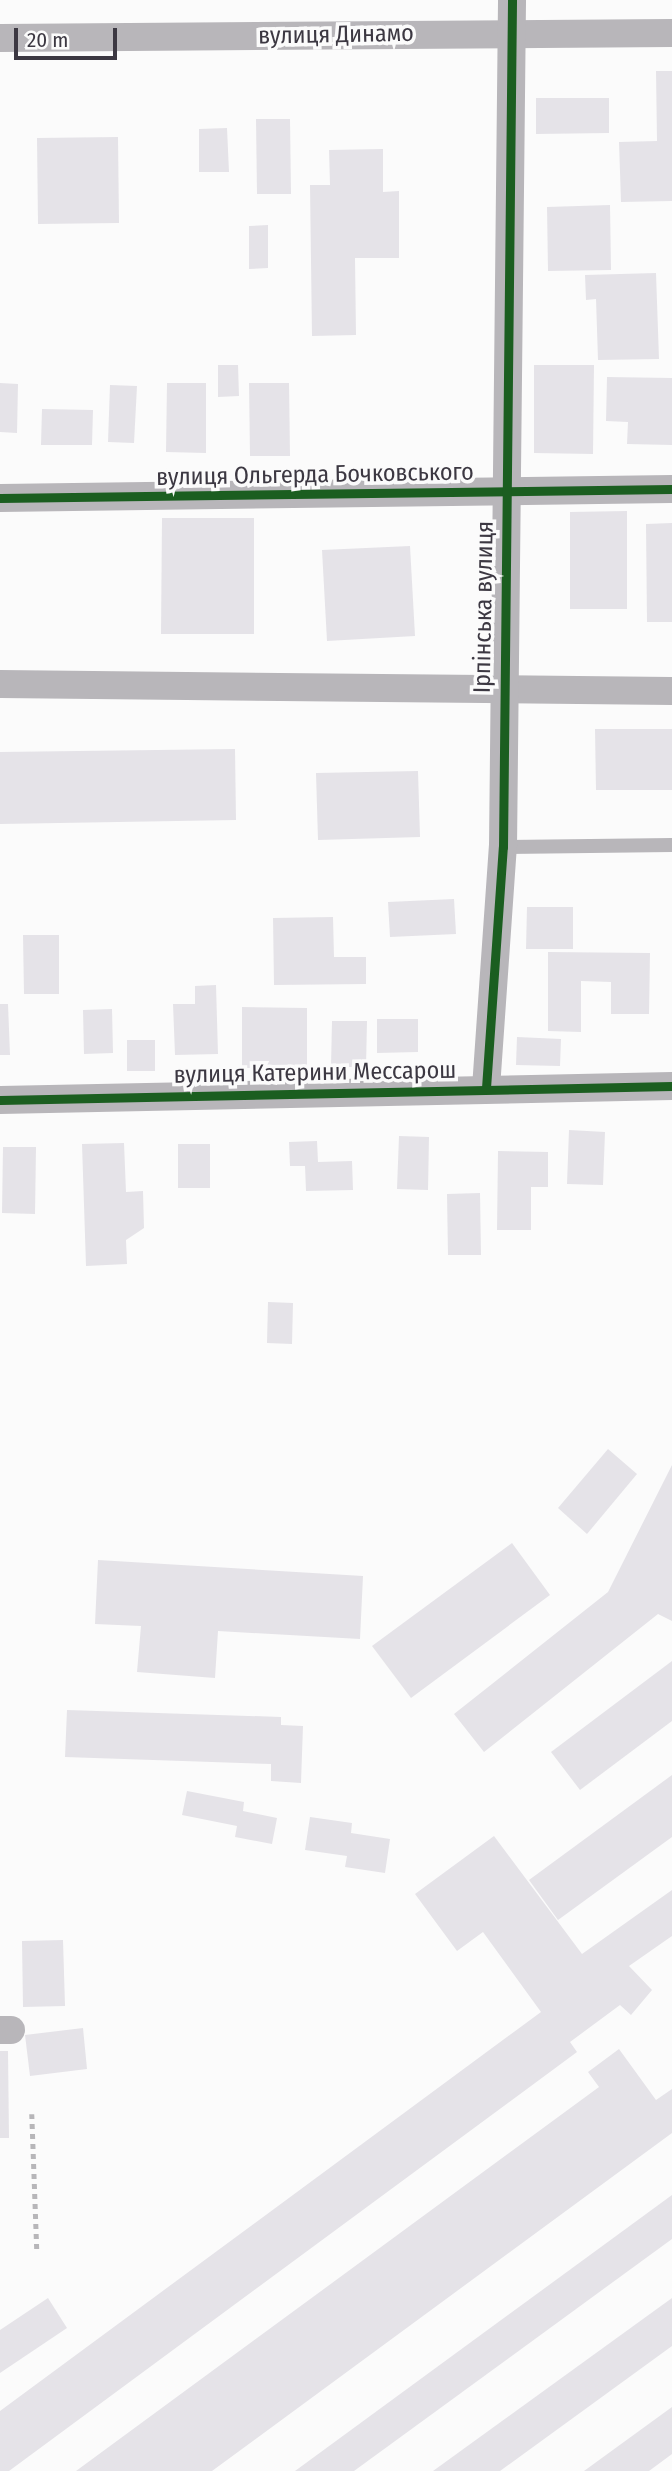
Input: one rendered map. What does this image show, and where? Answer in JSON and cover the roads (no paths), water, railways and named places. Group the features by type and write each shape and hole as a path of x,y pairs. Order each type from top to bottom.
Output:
{"street":[{"name":"Ірпінська вулиця","path":"486,1088 503,847 502,691 512,0"},
{"name":"вулиця Динамо","path":"0,38 672,33"},
{"name":"вулиця Ольгерда Бочковського","path":"0,498 672,489"},
{"path":"0,684 672,691"},
{"name":"вулиця Катерини Мессарош","path":"0,1100 672,1086"}],"lane":[{"path":"503,847 672,845"}]}
